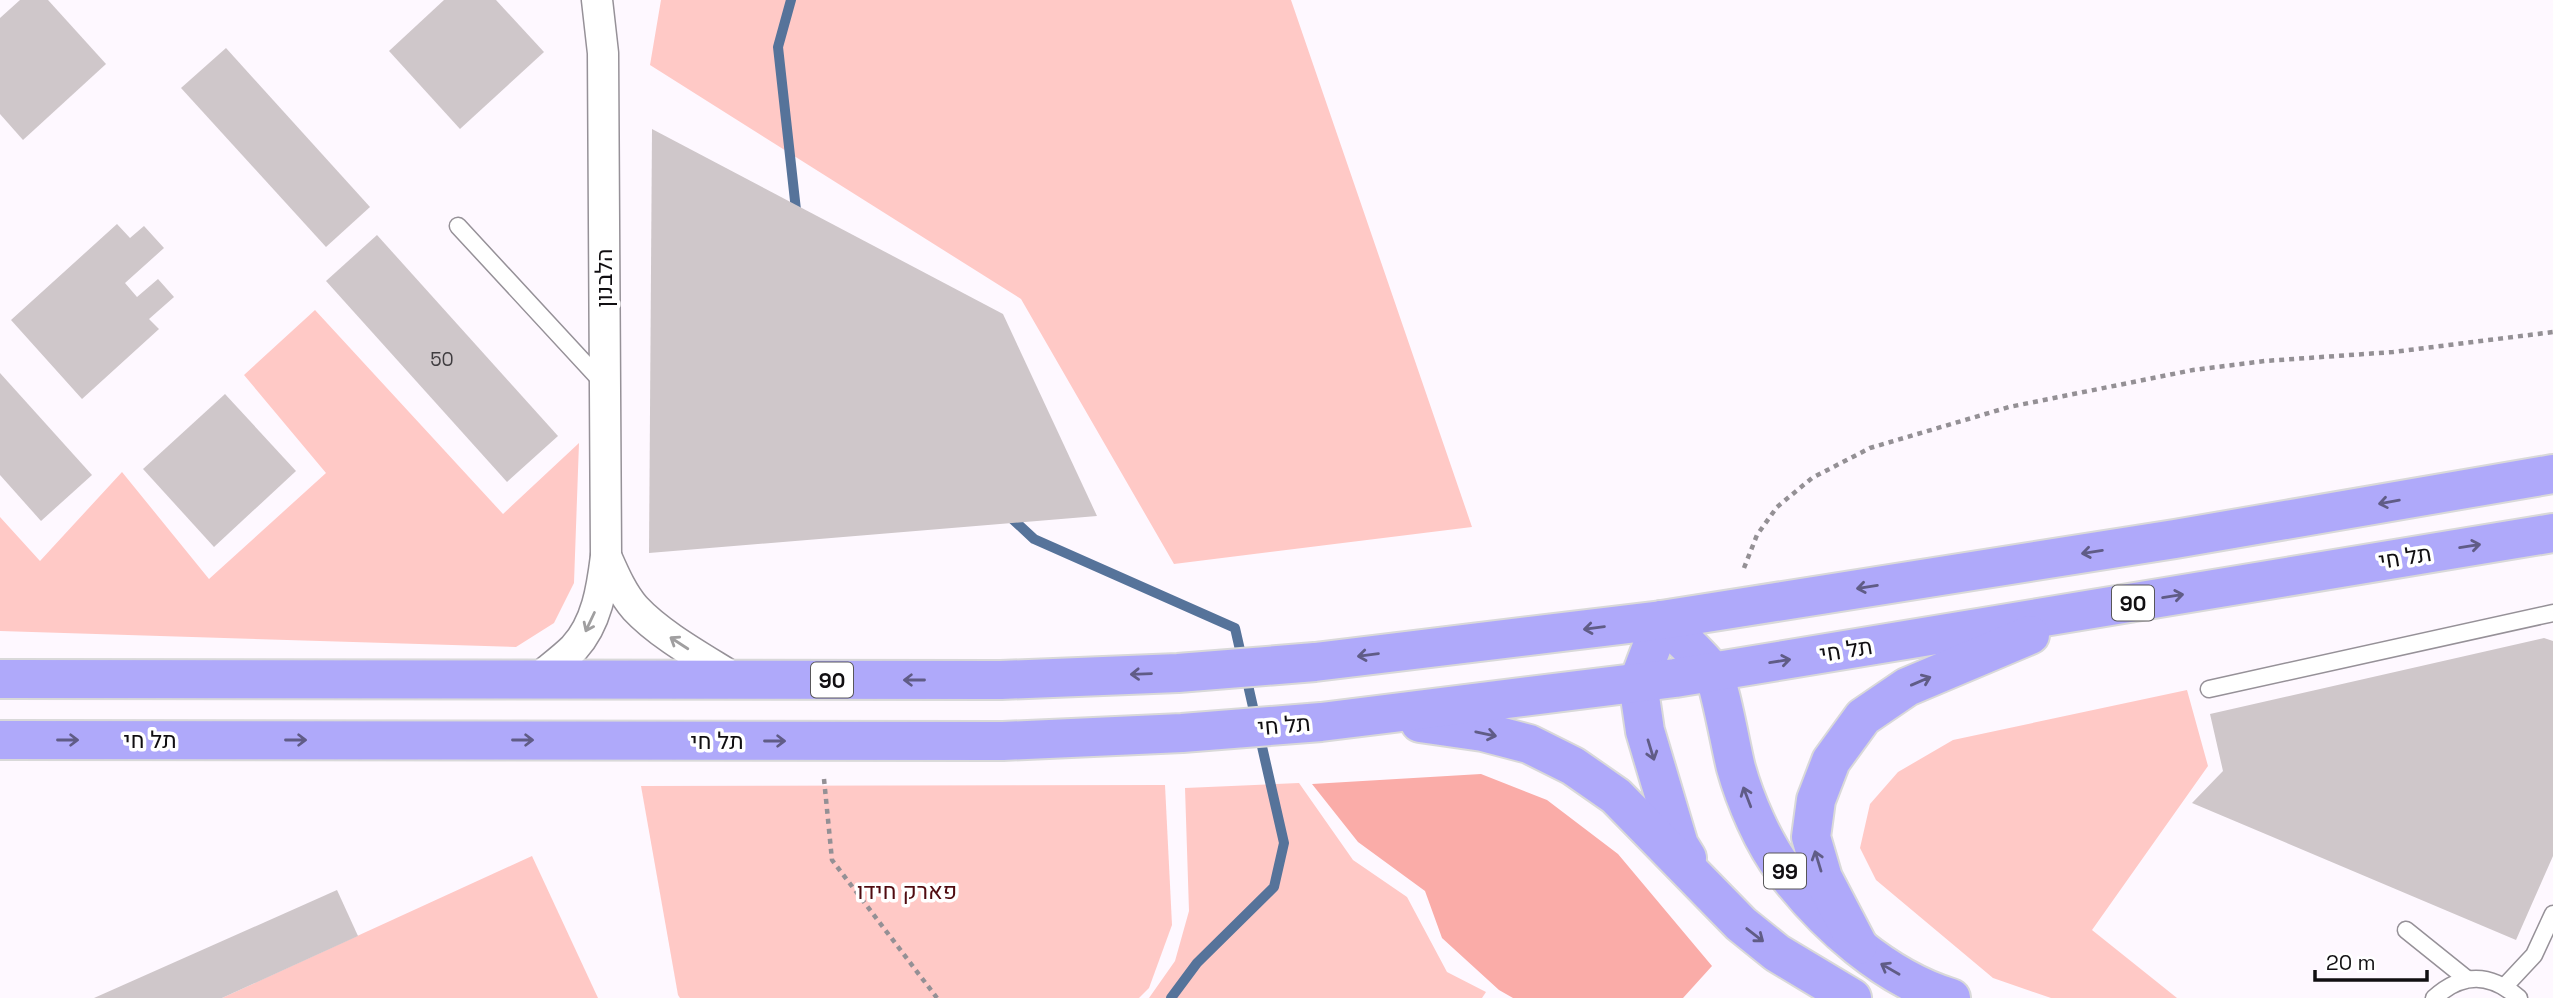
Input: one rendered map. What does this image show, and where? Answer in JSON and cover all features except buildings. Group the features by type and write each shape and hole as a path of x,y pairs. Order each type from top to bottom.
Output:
{"highway":[{"name":"90","path":"0,679 1001,680 1178,673 1315,662 1662,620 2175,539 2553,474"},
{"name":"תל חי","path":"0,740 1003,741 1168,734 1370,716 1638,683 2553,533"},
{"path":"1858,945 1823,878 1811,837 1816,800 1831,761 1863,717 1907,687 2095,609"},
{"path":"1662,620 1638,683 1645,731 1679,845 1705,889"},
{"name":"99","path":"1662,620 1712,672 1737,771 1755,818 1782,868 1829,922 1884,967 1951,998"},
{"path":"1370,716 1483,732 1529,744 1573,766 1616,796 1741,924 1777,953 1852,998"}],"street":[{"name":"הלבנון","path":"536,680 575,647 591,625 602,589 606,556 603,54 597,0"},
{"name":"הלבנון","path":"606,556 620,586 635,608 670,637 737,680"}],"lane":[{"path":"458,226 605,385"},
{"path":"2209,689 2553,613"},
{"path":"2505,986 2534,955 2553,914"},
{"path":"2406,930 2467,979"},
{"path":"2434,998 2449,985 2467,979 2486,979 2505,986 2519,998"}],"path":[{"path":"1739,607 1744,567 1757,535 1777,507 1812,478 1870,448 2009,407 2193,370 2265,361 2393,352 2553,332"},
{"path":"820,741 832,860 937,998"}],"green space":[{"path":"661,0 1291,0 1472,527 1174,564 1021,299 650,65"},
{"path":"315,310 503,514 579,443 574,583 554,623 516,647 0,631 0,517 40,561 122,472 209,579 326,473 244,375"},
{"path":"2187,690 2208,766 2092,930 2177,998 2051,998 1993,978 1876,880 1860,848 1870,804 1898,772 1953,740"},
{"path":"1299,783 1353,860 1407,897 1447,972 1486,992 1482,998 1149,998 1175,961 1189,911 1185,788"},
{"name":"פארק חידו","path":"1165,785 1172,925 1149,988 1139,998 680,998 678,995 641,786"},
{"path":"532,856 598,998 222,998"}],"shaded area":[{"path":"1481,774 1547,800 1618,854 1712,966 1683,998 1513,998 1499,990 1442,938 1425,891 1358,842 1312,784"}],"waterway":[{"path":"791,0 778,47 797,219"},
{"path":"1006,513 1034,539 1235,628 1284,843 1274,887 1197,963 1171,998"}]}
